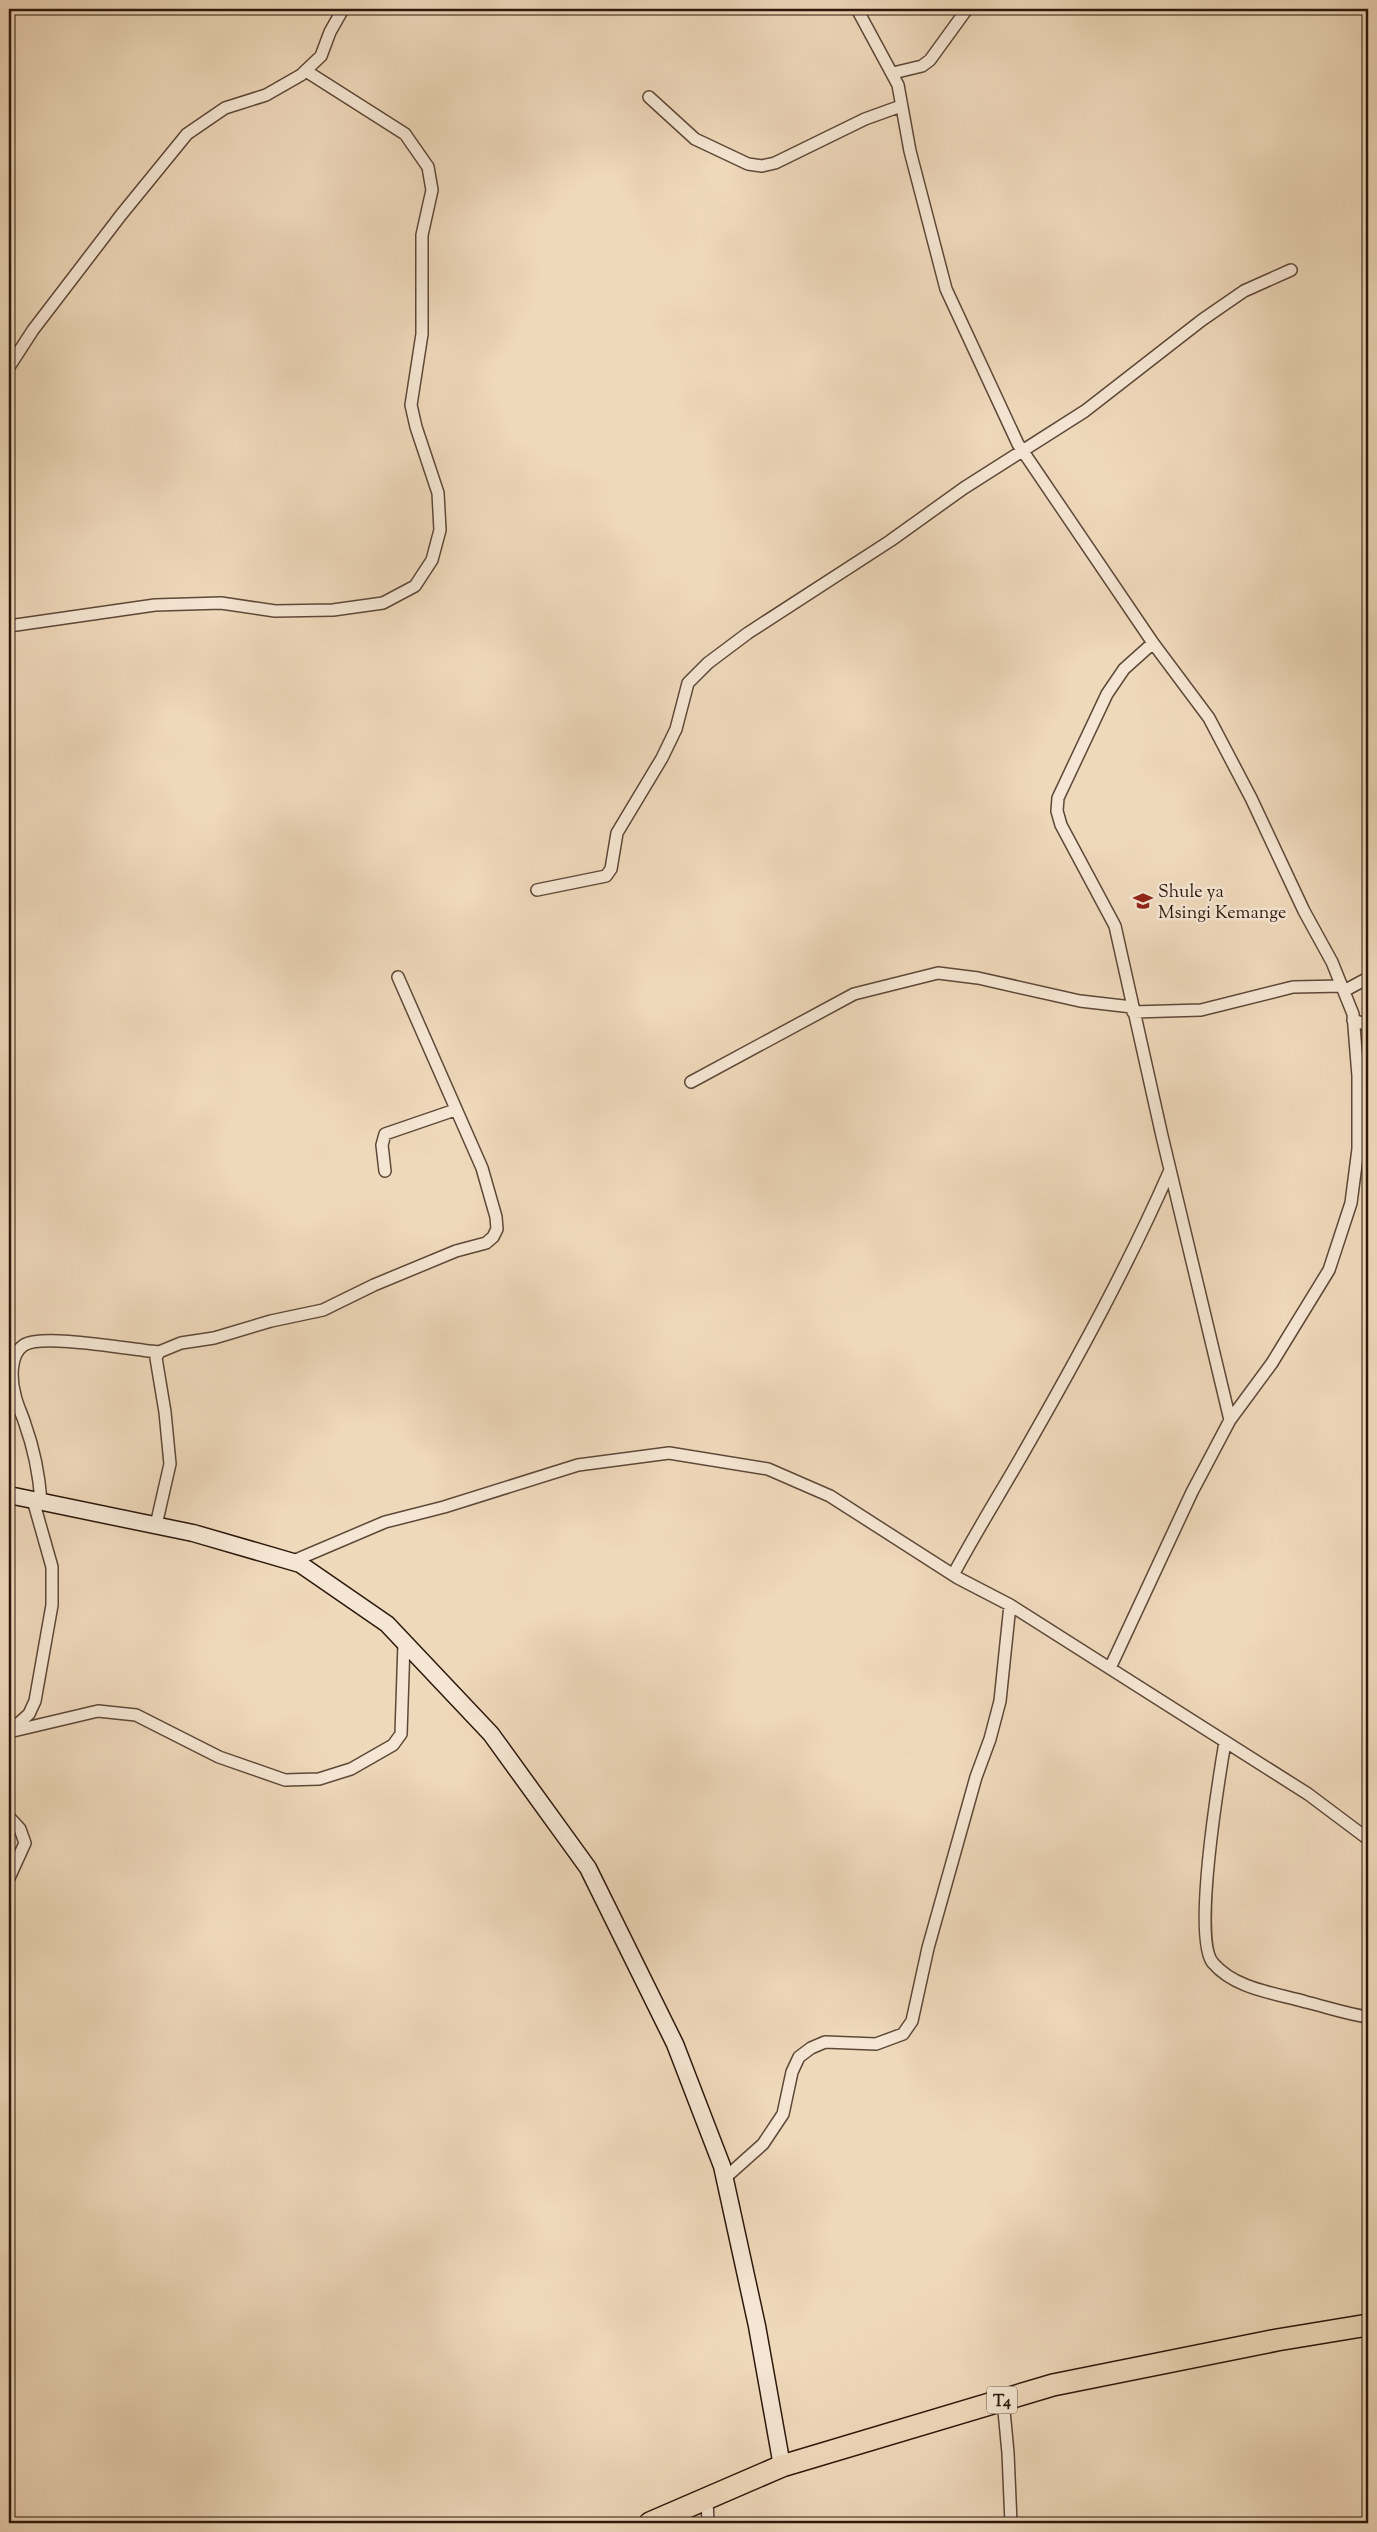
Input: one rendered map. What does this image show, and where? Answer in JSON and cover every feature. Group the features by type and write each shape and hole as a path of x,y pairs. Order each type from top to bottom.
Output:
{"highway":[{"name":"T4","path":"650,2523 782,2466 1003,2400 1062,2384 1277,2340 1368,2326"}],"main road":[{"path":"9,1494 193,1533 300,1564 387,1624 491,1734 588,1868 675,2044 725,2178 757,2326 782,2466"}],"street":[{"path":"9,367 33,330 115,223 187,134 225,108 266,95 306,71 321,56 330,32 343,9"},
{"path":"857,9 898,85 901,106 946,289 1022,450 1153,643 1209,718 1251,798 1304,911 1332,962 1353,1020 1358,1076 1358,1140 1351,1203 1329,1270 1272,1363 1230,1420 1192,1492 1110,1668"},
{"path":"893,73 922,66 930,60 967,9"},
{"path":"9,626 155,605 222,603 275,611 333,610 383,603 415,586 432,560 440,530 438,493 416,427 411,405 422,334 422,235 432,190 428,167 405,134 306,71"},
{"path":"650,97 696,139 748,164 762,166 774,163 865,118 901,106"},
{"path":"537,890 606,876 611,869 617,833 662,758 676,729 688,683 708,663 748,633 890,541 964,488 1085,411 1202,320 1244,292 1291,270"},
{"path":"1153,643 1124,669 1107,694 1058,798 1056,811 1061,825 1115,926 1170,1170 1230,1420"},
{"path":"691,1082 854,994 938,973 978,978 1080,1001 1133,1010 1201,1010 1292,987 1343,988 1368,978"},
{"path":"9,1732 29,1714 35,1701 52,1604 52,1567 38,1500 36,1458 15,1395 12,1368 17,1353 24,1345 39,1341 59,1341 159,1352 180,1343 214,1338 271,1321 323,1310 410,1269 456,1251 486,1243 493,1237 496,1229 496,1217 482,1168 398,976"},
{"path":"1353,1020 1368,1025"},
{"path":"385,1171 382,1145 385,1134 455,1110"},
{"path":"953,1575 983,1518 1024,1450 1116,1285 1170,1170"},
{"path":"156,1525 170,1464 165,1412 156,1358 159,1352"},
{"path":"291,1562 385,1522 444,1507 578,1465 669,1453 768,1469 830,1496 953,1575 1010,1605 1308,1794 1368,1839"},
{"path":"725,2178 763,2144 783,2114 792,2072 799,2056 825,2042 876,2044 903,2034 912,2020 928,1948 976,1777 990,1739 1000,1701 1010,1605"},
{"path":"9,1732 98,1710 136,1715 219,1757 285,1780 320,1779 351,1769 375,1757 393,1745 400,1734 404,1642"},
{"path":"1225,1742 1212,1831 1206,1912 1206,1945 1211,1962 1228,1977 1251,1987 1350,2014 1368,2017"},
{"path":"9,1816 20,1829 25,1843 9,1878"},
{"path":"1003,2400 1008,2453 1011,2523"},
{"path":"707,2499 708,2523"}],"place":[{"name":"Shule ya Msingi Kemange","path":"1143,901"}]}
